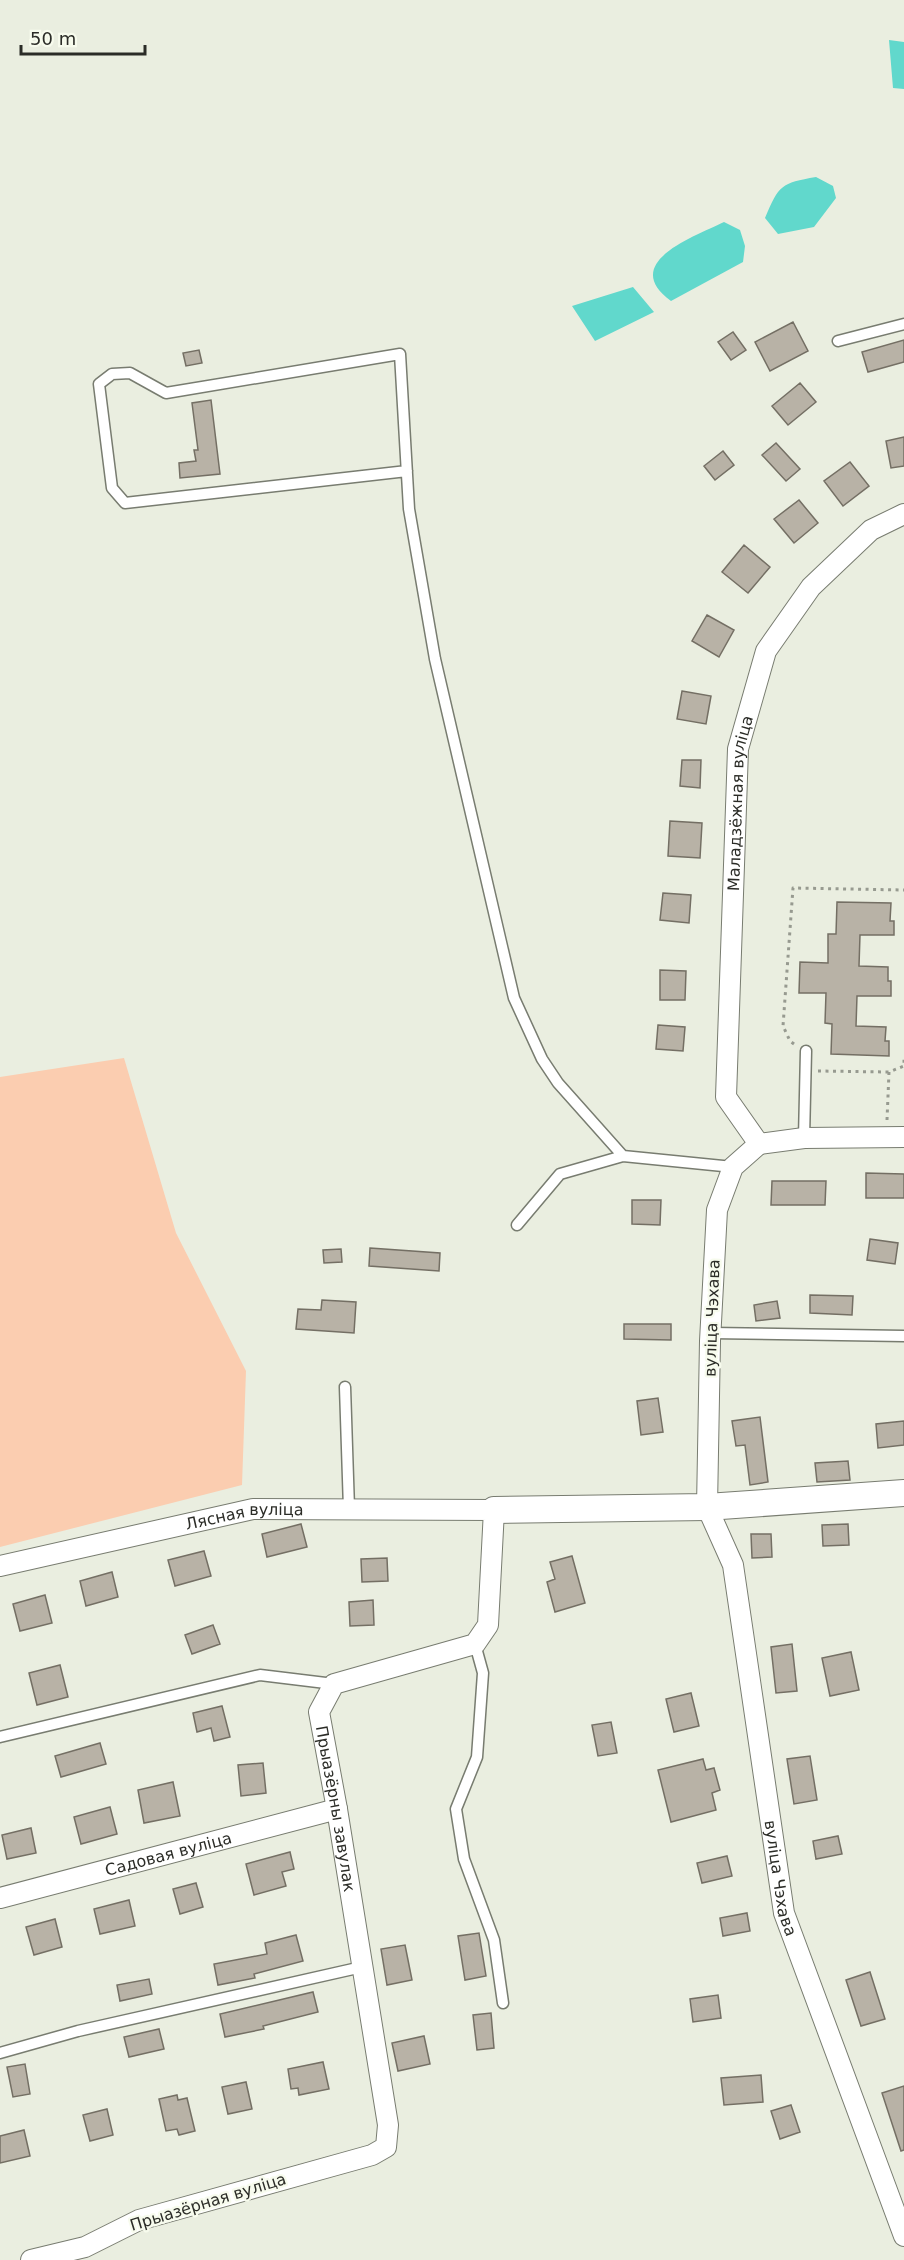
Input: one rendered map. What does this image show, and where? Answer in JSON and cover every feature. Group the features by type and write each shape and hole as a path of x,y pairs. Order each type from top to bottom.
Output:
{"street":[{"name":"Маладзёжная вуліца","path":"759,1144 726,1097 738,749 766,651 811,587 871,530 904,514"},
{"path":"759,1144 804,1138 895,1137"},
{"name":"вуліца Чэхава","path":"759,1144 733,1167 717,1210 706,1507 733,1565 784,1913 904,2236"},
{"path":"334,1684 475,1644 488,1625 494,1510 706,1507 904,1493"},
{"name":"Лясная вуліца","path":"0,1566 253,1509 494,1510"},
{"name":"Прыазёрны завулак","path":"334,1684 319,1712 388,2125 386,2147"},
{"name":"Садовая вуліца","path":"0,1898 337,1809"},
{"name":"Прыазёрная вуліца","path":"32,2260 84,2247 139,2220 372,2154 386,2147"}],"lane":[{"path":"838,340 904,324"},
{"path":"407,471 125,502 112,488 99,384 112,374 129,373 166,393 400,354 407,471 409,509 435,659 514,998 542,1059 558,1083 623,1156"},
{"path":"804,1138 806,1051"},
{"path":"517,1225 561,1174 623,1156 733,1167"},
{"path":"711,1333 904,1336"},
{"path":"345,1387 349,1509"},
{"path":"475,1644 483,1673 477,1757 456,1809 464,1859 494,1940 503,2003"},
{"path":"0,1737 260,1675 334,1684"},
{"path":"0,2053 78,2031 362,1967"}],"path":[{"path":"806,1051 790,1041 783,1026 793,888 904,890"},
{"path":"805,1070 889,1072 904,1066 904,1058"},
{"path":"889,1072 895,1137"}],"shaded area":[{"path":"124,1058 176,1233 246,1371 242,1485 0,1547 0,1077"}],"water":[{"path":"889,40 904,42 904,89 893,88"},
{"path":"816,177 833,186 836,198 814,227 778,234 765,218 778,192 795,181"},
{"path":"724,222 740,230 745,246 743,262 671,301 657,287 653,275 657,263 666,253 680,244"},
{"path":"633,287 654,312 595,341 572,306"}],"building":[{"path":"793,322 808,351 770,371 755,342"},
{"path":"733,332 746,350 731,360 718,342"},
{"path":"904,340 904,362 868,372 862,352"},
{"path":"199,350 202,363 186,366 183,353"},
{"path":"800,383 816,402 788,425 772,406"},
{"path":"211,400 220,474 180,478 179,463 196,461 194,450 198,450 192,403"},
{"path":"904,437 904,466 891,468 886,441"},
{"path":"776,443 800,469 786,481 762,455"},
{"path":"723,451 734,465 715,480 704,466"},
{"path":"850,462 869,486 843,506 824,481"},
{"path":"799,500 818,523 794,543 774,519"},
{"path":"744,545 770,567 748,593 722,572"},
{"path":"707,615 734,630 719,657 692,641"},
{"path":"682,691 711,696 706,724 677,719"},
{"path":"682,760 701,760 700,788 680,786"},
{"path":"670,821 702,823 700,858 668,856"},
{"path":"663,893 691,895 689,923 660,920"},
{"path":"837,902 891,903 890,921 894,921 894,935 860,935 859,966 888,967 891,996 857,996 856,1026 886,1027 885,1041 889,1041 889,1056 831,1054 832,1024 825,1023 826,993 799,993 800,962 828,963 828,934 836,934"},
{"path":"660,970 686,971 685,1000 660,1000"},
{"path":"658,1025 685,1027 683,1051 656,1049"},
{"path":"866,1173 904,1174 904,1198 866,1198"},
{"path":"772,1181 826,1181 825,1205 771,1205"},
{"path":"632,1200 661,1200 660,1225 632,1224"},
{"path":"870,1239 898,1243 895,1264 867,1260"},
{"path":"370,1248 440,1253 439,1271 369,1266"},
{"path":"341,1249 342,1262 324,1263 323,1250"},
{"path":"810,1295 853,1296 852,1315 810,1313"},
{"path":"322,1300 356,1302 354,1333 296,1329 298,1309 321,1310"},
{"path":"777,1301 780,1318 756,1321 754,1305"},
{"path":"624,1324 671,1324 671,1340 624,1339"},
{"path":"658,1398 663,1432 641,1435 637,1401"},
{"path":"760,1417 768,1482 750,1485 745,1445 736,1446 732,1421"},
{"path":"904,1421 904,1445 878,1448 876,1424"},
{"path":"848,1461 850,1480 817,1482 815,1463"},
{"path":"301,1524 307,1547 267,1557 262,1534"},
{"path":"848,1524 849,1545 823,1546 822,1525"},
{"path":"751,1534 771,1534 772,1557 752,1558"},
{"path":"204,1551 211,1576 175,1586 168,1560"},
{"path":"572,1556 585,1603 555,1612 547,1582 555,1579 550,1562"},
{"path":"387,1558 388,1581 362,1582 361,1559"},
{"path":"112,1572 118,1597 86,1606 80,1581"},
{"path":"45,1595 52,1623 20,1631 13,1604"},
{"path":"373,1600 374,1625 350,1626 349,1602"},
{"path":"213,1625 220,1644 192,1654 185,1635"},
{"path":"792,1644 797,1691 776,1693 771,1647"},
{"path":"851,1652 859,1690 830,1696 822,1658"},
{"path":"60,1665 68,1697 37,1705 29,1673"},
{"path":"691,1693 699,1726 674,1732 666,1699"},
{"path":"222,1706 230,1737 214,1741 211,1728 197,1732 193,1713"},
{"path":"611,1722 617,1753 598,1756 592,1725"},
{"path":"100,1743 106,1764 61,1777 55,1756"},
{"path":"810,1756 817,1800 794,1804 787,1759"},
{"path":"703,1759 706,1770 714,1768 720,1790 712,1793 716,1810 671,1822 658,1770"},
{"path":"263,1763 266,1793 241,1796 238,1765"},
{"path":"173,1782 180,1816 144,1823 138,1790"},
{"path":"110,1807 117,1834 81,1844 74,1817"},
{"path":"31,1828 36,1853 7,1859 2,1835"},
{"path":"838,1836 842,1854 816,1859 813,1841"},
{"path":"290,1852 294,1869 282,1872 286,1886 254,1895 246,1864"},
{"path":"727,1856 732,1876 702,1883 697,1863"},
{"path":"196,1883 203,1907 180,1914 173,1889"},
{"path":"129,1900 135,1926 100,1934 94,1909"},
{"path":"747,1913 750,1931 723,1936 720,1918"},
{"path":"55,1919 62,1947 34,1955 26,1927"},
{"path":"479,1933 486,1976 465,1980 458,1936"},
{"path":"296,1935 303,1961 254,1974 255,1978 218,1985 214,1964 267,1954 265,1943"},
{"path":"405,1945 412,1980 387,1985 381,1949"},
{"path":"870,1972 885,2019 861,2026 846,1980"},
{"path":"149,1979 152,1994 120,2001 117,1985"},
{"path":"313,1992 318,2012 263,2026 264,2029 225,2037 220,2014"},
{"path":"718,1995 721,2018 693,2022 690,1999"},
{"path":"491,2013 494,2048 477,2050 473,2015"},
{"path":"159,2029 164,2049 129,2057 124,2037"},
{"path":"424,2036 430,2064 398,2071 392,2043"},
{"path":"323,2062 329,2089 299,2095 298,2088 291,2089 288,2069"},
{"path":"25,2064 30,2094 13,2097 7,2067"},
{"path":"761,2075 763,2102 724,2105 721,2078"},
{"path":"246,2082 252,2109 228,2114 222,2087"},
{"path":"904,2086 904,2150 901,2151 882,2093"},
{"path":"177,2095 178,2100 187,2098 195,2131 179,2135 177,2129 166,2131 159,2099"},
{"path":"791,2105 800,2132 780,2139 771,2111"},
{"path":"107,2109 113,2135 90,2141 83,2115"},
{"path":"24,2130 30,2156 0,2163 0,2136"}]}
